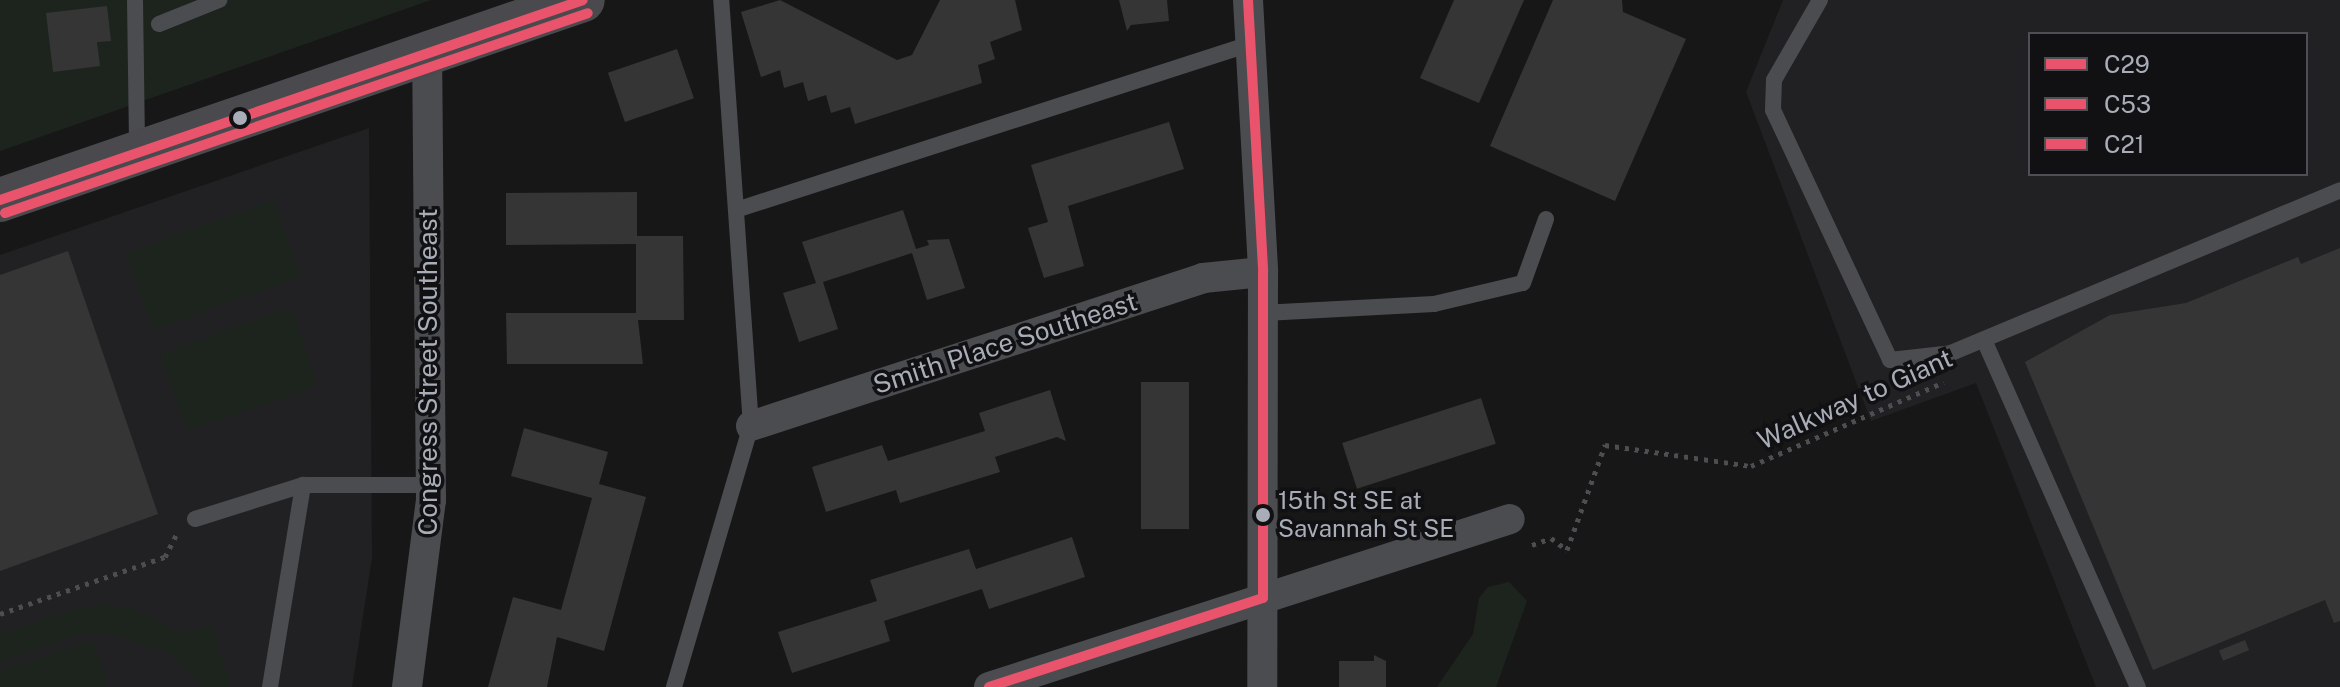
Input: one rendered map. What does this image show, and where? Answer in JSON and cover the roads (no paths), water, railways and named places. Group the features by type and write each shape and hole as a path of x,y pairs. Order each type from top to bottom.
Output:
{"main road":[{"path":"0,200 138,156 583,0"}],"street":[{"path":"1248,0 1253,43 1263,272 1262,687"},
{"name":"Congress Street Southeast","path":"407,687 431,485 427,55"},
{"name":"Smith Place Southeast","path":"751,426 1203,278 1263,272"},
{"path":"989,687 1510,519"}],"lane":[{"path":"135,0 138,156"},
{"path":"159,24 219,0"},
{"path":"674,687 751,426 721,0"},
{"path":"1820,0 1774,80 1773,110 1890,360 1951,353 2340,190"},
{"path":"736,210 1253,43"},
{"path":"1263,313 1434,304 1523,283 1546,219"},
{"path":"1984,340 2138,687"},
{"path":"270,687 303,485"},
{"path":"195,519 303,485 431,485"}],"place":[{"name":"15th St SE at Savannah St SE","path":"1263,515"}]}
